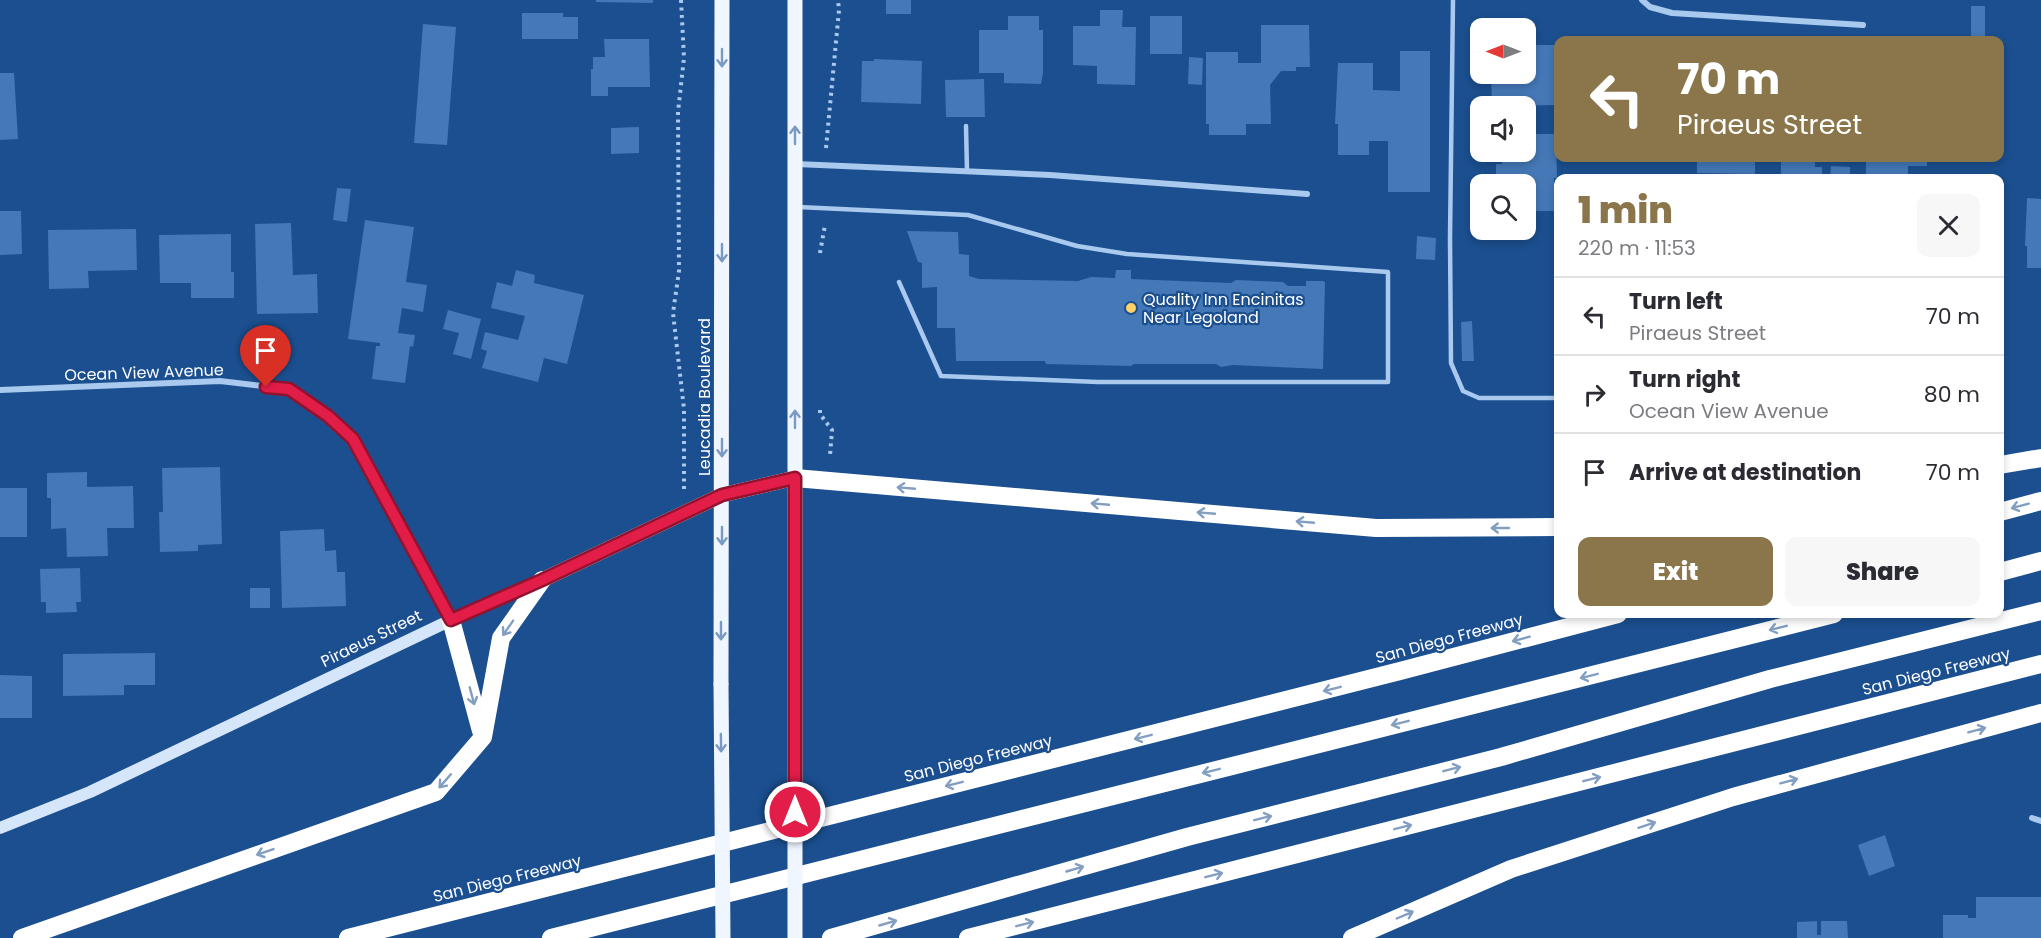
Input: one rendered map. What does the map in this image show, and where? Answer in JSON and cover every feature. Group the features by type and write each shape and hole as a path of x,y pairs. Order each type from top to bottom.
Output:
{"highway":[{"path":"2004,464 2041,458"},
{"path":"795,478 1376,528 1554,527"},
{"path":"2004,511 2041,501"},
{"path":"2004,571 2041,561"},
{"path":"22,938 436,792 483,737 501,638 542,580"},
{"path":"831,938 1187,837 1501,757 1770,680 2041,611"},
{"name":"San Diego Freeway","path":"348,938 1603,618"},
{"path":"551,938 1818,618"},
{"path":"451,620 483,737"},
{"name":"San Diego Freeway","path":"968,938 2041,664"},
{"path":"1352,938 1511,869 1732,797 2041,713"}],"main road":[{"name":"Leucadia Boulevard","path":"722,0 723,938"},
{"path":"795,0 795,938"},
{"name":"Piraeus Street","path":"0,828 90,792 451,620 722,495 795,478"}],"street":[{"path":"1642,0 1650,7 1672,13 1863,25"},
{"path":"795,164 1050,175 1306,194"},
{"name":"Ocean View Avenue","path":"0,390 220,381 289,389 328,416 353,439 451,620"},
{"path":"2032,818 2041,821"}],"lane":[{"path":"1453,0 1451,363 1463,390 1479,398 1554,398"},
{"path":"966,126 967,171"},
{"path":"795,207 968,215 1077,246 1126,254 1388,272 1388,382 1098,382 941,376 899,282"}],"path":[{"path":"681,0 684,58 678,112 679,271 673,314 686,445 684,513"},
{"path":"826,165 838,0"},
{"path":"820,261 825,209"},
{"path":"820,404 820,414 832,430 829,481"}],"building":[{"path":"596,0 653,0 653,3 596,2"},
{"path":"886,0 911,0 911,14 886,14"},
{"path":"1971,6 1985,6 1985,36 1971,36"},
{"path":"1100,10 1123,10 1122,27 1136,27 1135,85 1097,84 1097,66 1073,65 1073,26 1100,26"},
{"path":"522,13 563,13 563,17 578,17 578,39 522,39"},
{"path":"1008,16 1039,16 1039,30 1043,30 1041,84 1004,83 1004,73 979,73 979,30 1008,30"},
{"path":"1150,16 1182,16 1182,54 1150,54"},
{"path":"423,24 456,27 447,145 414,143"},
{"path":"1261,25 1309,25 1310,67 1296,67 1296,71 1281,71 1270,85 1271,124 1246,124 1246,135 1209,135 1209,124 1206,124 1206,52 1238,52 1238,63 1261,63"},
{"path":"604,39 649,39 650,87 608,87 608,96 591,96 593,57 605,57"},
{"path":"1536,45 1554,45 1554,105 1536,105 1536,96 1492,96 1491,84 1536,84"},
{"path":"1400,51 1430,51 1430,192 1388,192 1388,141 1369,141 1369,155 1338,155 1338,124 1335,124 1338,63 1373,63 1373,90 1400,91"},
{"path":"1189,57 1203,58 1202,85 1188,84"},
{"path":"874,59 922,61 921,104 861,102 862,61 874,61"},
{"path":"0,73 14,73 18,139 0,140"},
{"path":"984,79 985,117 946,117 945,80"},
{"path":"639,127 639,153 611,154 611,128"},
{"path":"1536,134 1554,134 1554,162 1557,162 1557,174 1554,174 1554,211 1536,211 1536,174 1496,174 1496,164 1502,164 1502,162 1536,162"},
{"path":"1697,162 1755,162 1755,174 1697,173"},
{"path":"1781,162 1815,162 1815,167 1822,167 1822,174 1781,174"},
{"path":"1866,162 1927,162 1927,166 1908,166 1908,174 1866,174"},
{"path":"1831,166 1850,167 1850,174 1830,174"},
{"path":"337,188 351,189 347,222 333,220"},
{"path":"2027,198 2041,199 2041,268 2027,268 2027,246 2025,246"},
{"path":"0,211 21,211 22,254 0,255"},
{"path":"365,220 414,227 406,282 427,285 423,312 402,308 398,333 415,335 413,347 410,346 405,383 372,379 376,346 380,346 380,343 348,339"},
{"path":"291,223 293,275 317,274 318,313 257,314 255,224"},
{"path":"136,229 137,270 88,271 89,288 49,289 48,230"},
{"name":"Quality Inn Encinitas Near Legoland","path":"907,231 958,232 959,254 969,255 969,276 979,279 1078,281 1091,277 1115,278 1116,270 1131,270 1131,279 1231,283 1236,280 1283,282 1288,286 1306,286 1306,281 1323,281 1325,282 1323,369 1233,365 1221,367 1216,364 1134,364 1131,366 1046,364 1045,361 956,361 955,328 937,328 937,287 922,288 922,263 918,262"},
{"path":"231,234 234,298 191,298 191,283 160,283 159,235"},
{"path":"1417,236 1436,238 1435,260 1416,259"},
{"path":"516,270 535,275 534,283 584,295 567,364 544,358 538,382 482,368 487,351 481,349 485,332 518,340 525,316 491,308 497,282 512,286"},
{"path":"448,310 481,319 471,359 453,354 459,333 443,329"},
{"path":"1472,321 1474,361 1462,361 1461,322"},
{"path":"220,467 222,544 198,545 198,551 160,552 159,512 163,512 162,468"},
{"path":"87,472 87,487 133,486 134,528 107,528 108,556 67,557 66,528 51,529 51,498 47,498 47,473"},
{"path":"0,488 27,488 27,537 0,537"},
{"path":"324,529 325,551 336,550 337,572 345,572 346,606 282,608 280,531"},
{"path":"80,568 81,602 76,602 77,612 46,613 46,602 41,602 40,569"},
{"path":"250,588 270,588 270,608 250,608"},
{"path":"155,653 155,685 124,685 124,695 63,696 63,654"},
{"path":"0,675 32,676 32,718 0,718"},
{"path":"1885,835 1895,866 1869,876 1858,845"},
{"path":"1976,897 2041,897 2041,938 1943,938 1943,915 1968,915 1968,918 1976,918"},
{"path":"1817,921 1817,935 1821,935 1821,921 1847,921 1848,938 1797,938 1797,922"}],"place":[{"name":"Quality Inn Encinitas Near Legoland","path":"1131,308"}],"route":[{"path":"266,387 289,389 328,416 353,439 451,620 722,495 795,478 795,812"}]}
